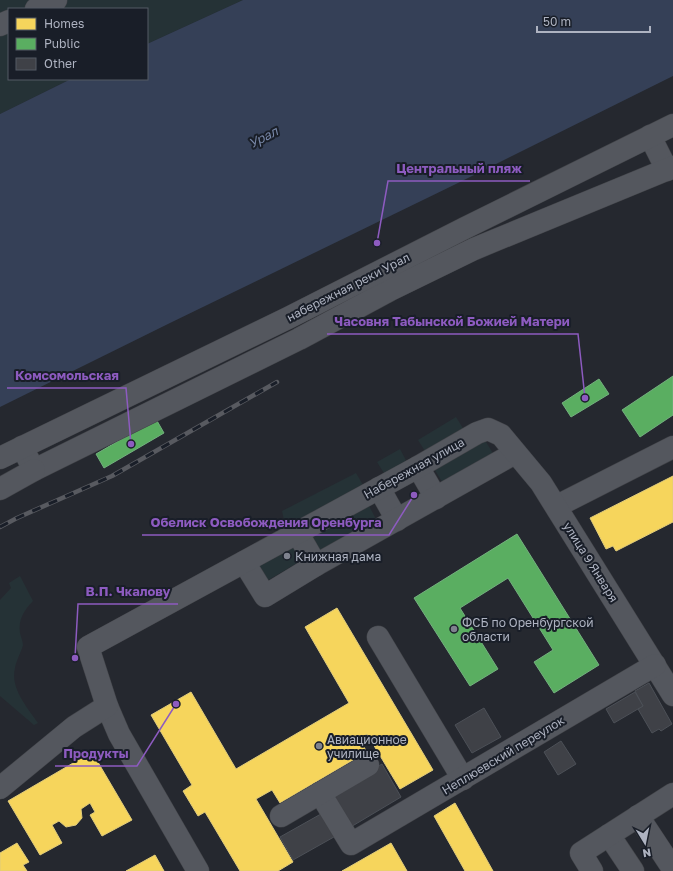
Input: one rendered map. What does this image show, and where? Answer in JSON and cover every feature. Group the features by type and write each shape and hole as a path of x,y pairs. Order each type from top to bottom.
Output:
{"street":[{"path":"38,8 56,0"},
{"name":"набережная реки Урал","path":"0,458 288,318 393,264 673,125"},
{"path":"650,136 670,168"},
{"name":"набережная реки Урал","path":"0,489 34,470 299,339 474,249 670,168"},
{"path":"571,175 585,204"},
{"path":"393,264 404,284"},
{"path":"288,318 299,339"},
{"path":"109,404 121,427"},
{"name":"Набережная улица","path":"107,706 88,647 418,467 477,433 488,429 501,435"},
{"name":"улица 9 Января","path":"501,435 541,482 557,506 673,694"},
{"path":"22,447 34,470"},
{"path":"557,506 673,447"},
{"path":"244,562 265,596 316,565 515,453"},
{"path":"418,467 436,498"},
{"path":"379,488 397,520"},
{"path":"297,532 316,565"},
{"path":"378,637 463,779"},
{"name":"Неплюевский переулок","path":"320,793 351,844 655,665"},
{"path":"0,788 74,727 107,706 119,734 198,871"},
{"path":"281,816 368,765"},
{"path":"592,871 581,853 638,816 672,797"},
{"path":"638,816 673,869"},
{"path":"609,835 633,871"}],"shaded area":[{"path":"0,0 243,0 148,44 148,8 8,8 8,80 69,80 0,114"},
{"path":"456,417 466,433 428,456 418,440"},
{"path":"483,437 494,455 444,485 433,467"},
{"path":"400,449 409,466 387,478 377,462"},
{"path":"356,473 366,490 289,526 284,520 282,511"},
{"path":"368,504 377,521 314,554 305,538"},
{"path":"295,543 304,559 265,582 255,566"},
{"path":"20,576 33,601 24,612 21,620 20,633 23,645 14,675 20,697 38,723 34,725 0,696 0,600 11,588 9,583"}],"water":[{"name":"Урал","path":"243,0 673,0 673,76 0,407 0,114 69,80 148,80 148,44"}],"building: Homes":[{"path":"673,476 673,522 616,551 613,546 606,549 590,518"},
{"name":"Авиационное училище","path":"337,608 433,770 400,789 367,734 359,739 367,752 280,803 272,790 256,799 293,862 278,871 240,871 205,812 198,816 183,791 192,785 151,715 191,692 236,769 349,703 305,627"},
{"path":"92,752 132,820 102,836 90,815 95,812 90,803 81,809 82,818 76,825 66,827 59,821 52,825 62,843 40,855 8,801"},
{"path":"455,803 493,871 465,871 434,816"},
{"path":"17,843 29,862 23,865 27,871 0,871 0,853"},
{"path":"391,843 407,871 342,871"},
{"path":"155,855 164,871 126,871"}],"building: Public":[{"path":"673,376 673,415 640,437 622,410"},
{"path":"599,379 609,394 571,417 562,403"},
{"path":"156,419 164,433 104,468 96,454"},
{"name":"ФСБ по Оренбургской области","path":"517,534 599,665 554,693 534,662 553,650 508,578 460,608 498,669 470,686 414,598"}],"building: Other":[{"path":"649,683 672,724 661,731 659,729 652,733 638,709 643,706 635,691"},
{"path":"635,692 643,706 614,723 606,709"},
{"path":"484,708 501,737 472,753 455,725"},
{"path":"561,741 576,764 558,775 544,752"},
{"path":"382,764 401,797 349,828 330,795"},
{"path":"328,810 341,833 293,860 280,837"}],"railway":[{"path":"0,527 112,476 277,382"}],"place":[{"name":"Центральный пляж","path":"377,243"},
{"name":"Часовня Табынской Божией Матери","path":"585,398"},
{"name":"Комсомольская","path":"131,444"},
{"name":"Обелиск Освобождения Оренбурга","path":"414,495"},
{"name":"Книжная дама","path":"287,556"},
{"name":"ФСБ по Оренбургской области","path":"454,629"},
{"name":"В.П. Чкалову","path":"75,658"},
{"name":"Продукты","path":"176,704"},
{"name":"Авиационное училище","path":"319,746"}]}
